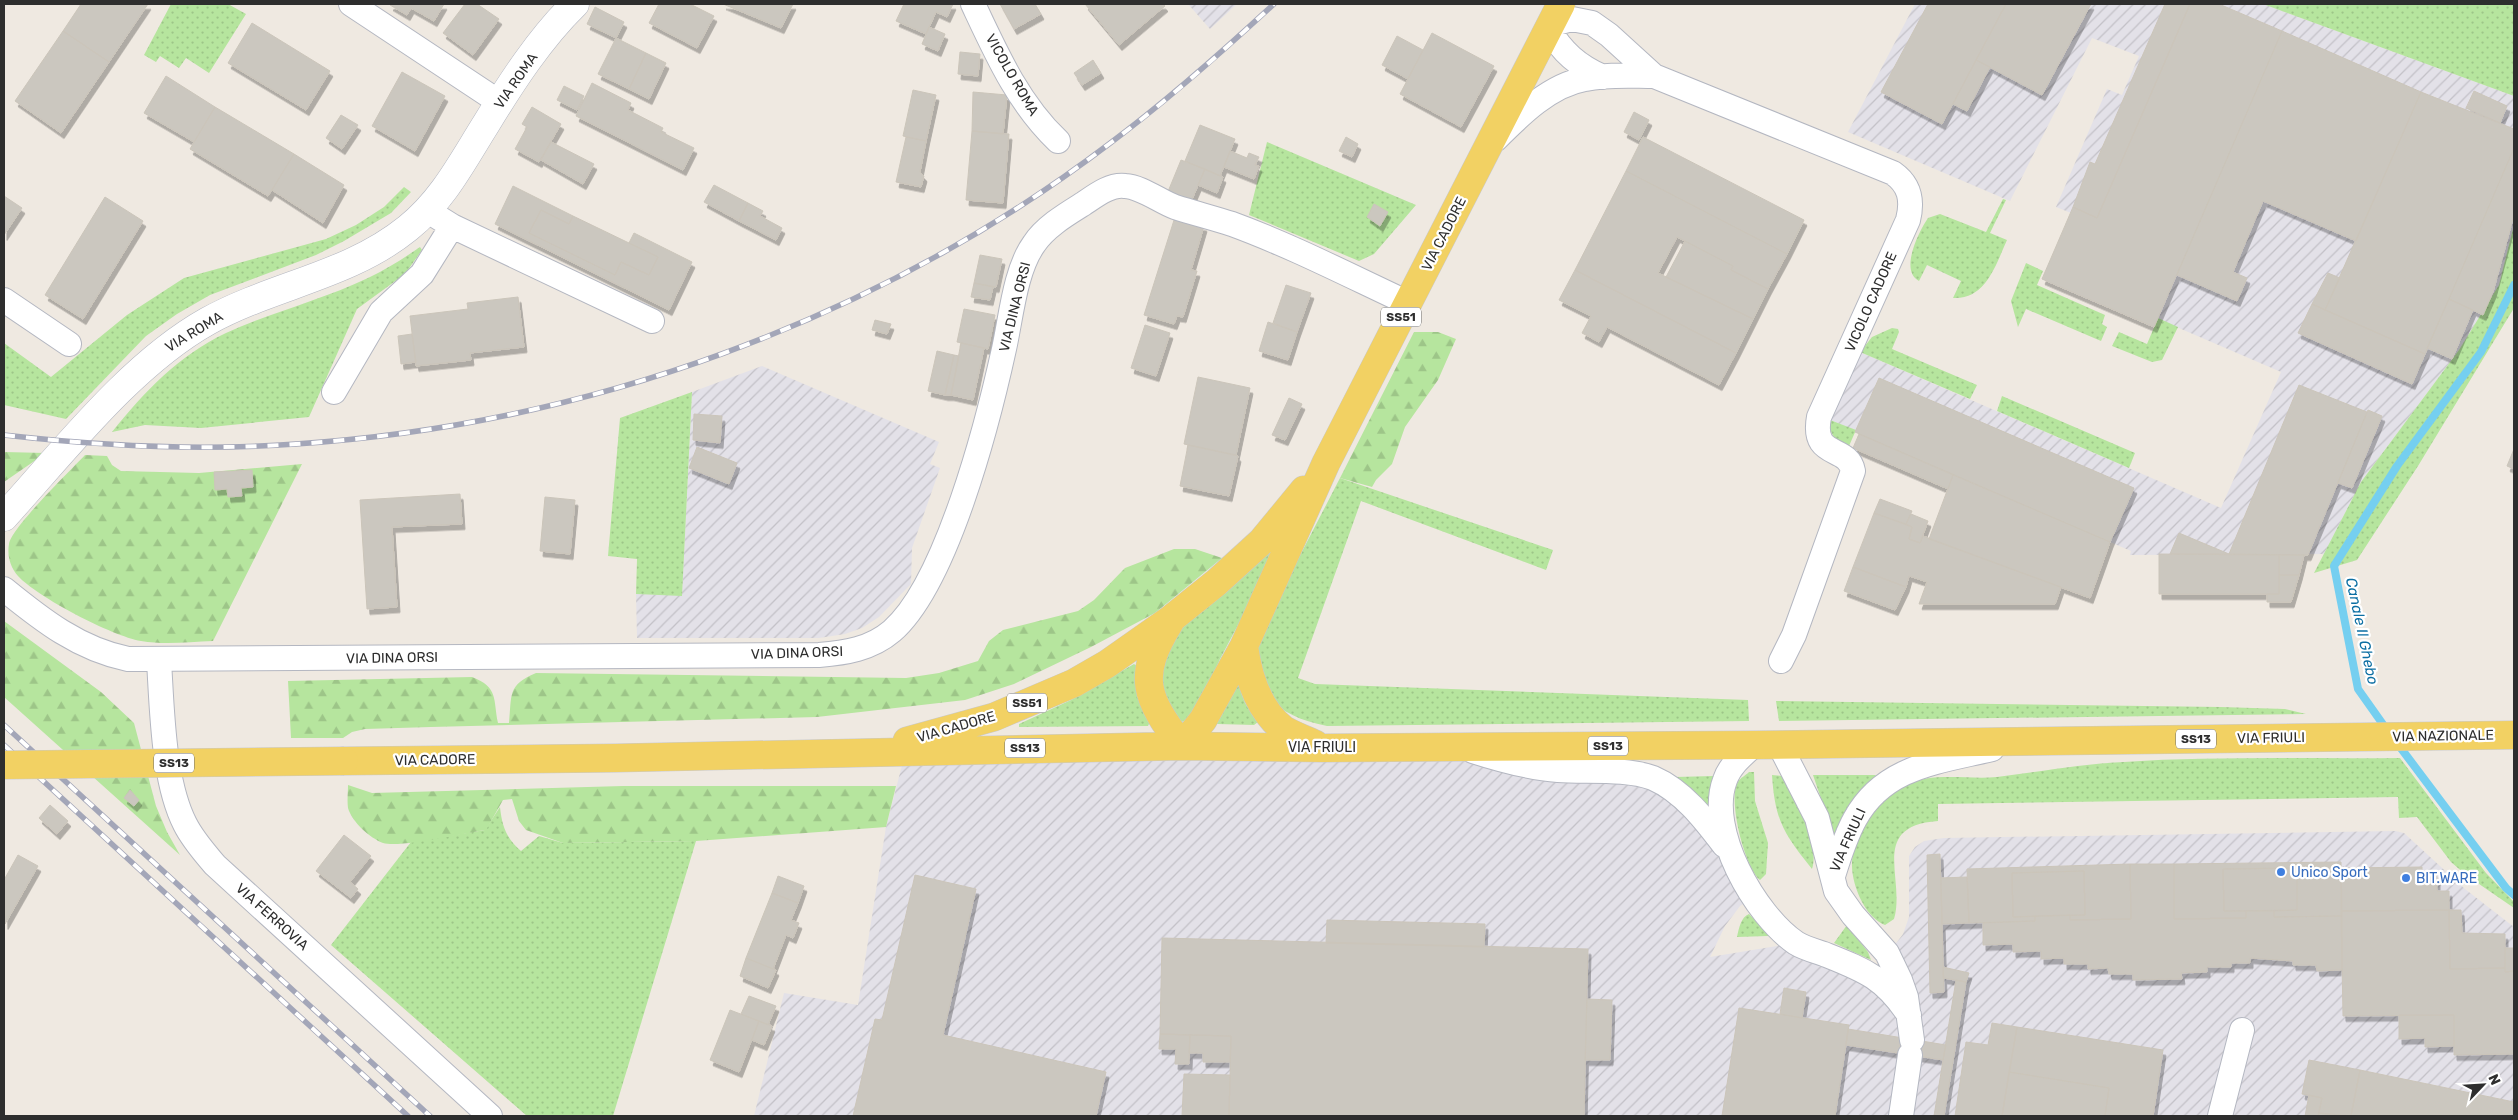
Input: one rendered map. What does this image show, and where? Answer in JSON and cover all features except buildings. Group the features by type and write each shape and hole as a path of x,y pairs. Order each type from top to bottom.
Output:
{"main road":[{"name":"VIA CADORE","path":"4,765 616,758 1182,746 1203,720 1244,646 1326,463 1553,19"},
{"name":"VIA CADORE","path":"867,752 994,717 1074,683 1107,664 1171,619 1262,541 1326,463"},
{"name":"VIA CADORE","path":"1171,619 1155,646 1149,666 1148,686 1165,723 1182,746"},
{"path":"1244,646 1253,688 1267,710 1283,729 1323,748"},
{"name":"VIA NAZIONALE","path":"2371,737 2506,735"},
{"name":"VIA FRIULI","path":"1182,746 1323,748 1766,745 2371,737"}],"street":[{"path":"351,4 499,102"},
{"name":"VICOLO ROMA","path":"973,4 1024,102 1040,124 1058,141"},
{"name":"VICOLO CADORE","path":"1592,4 1609,35"},
{"name":"VIA ROMA","path":"4,517 111,400 173,342 224,313 354,262 393,239 428,210 451,182 499,102 572,5"},
{"name":"VICOLO CADORE","path":"1553,19 1560,21 1582,20 1592,23 1609,35 1654,76 1893,173 1903,180 1910,196 1911,208 1908,220 1819,417 1818,436 1823,445 1846,458 1852,464 1853,472 1794,635 1781,661"},
{"name":"VICOLO CADORE","path":"1553,19 1564,52 1576,63 1603,77"},
{"name":"VICOLO CADORE","path":"1488,148 1512,123 1547,95 1584,79 1654,76"},
{"name":"VIA DINA ORSI","path":"4,589 61,632 93,650 128,660 819,655 850,652 879,640 891,632 917,602 950,532 991,408 1019,281 1033,244 1053,225 1080,206 1116,186 1127,186 1173,206 1240,228 1408,303"},
{"path":"428,210 452,226 652,321"},
{"path":"334,392 380,312 422,274 452,226"},
{"path":"4,300 69,344"},
{"name":"VIA FERROVIA","path":"159,661 165,737 174,790 185,823 195,841 215,865 490,1116"},
{"name":"VIA FRIULI","path":"1834,884 1854,821 1871,795 1882,785 1917,767 2021,742"},
{"name":"VIA FRIULI","path":"1902,1116 1911,1047 1909,1015 1906,997 1887,953 1849,910 1834,884 1817,818 1766,745 1734,764 1724,780 1721,800 1721,824 1728,850 1740,875 1772,920 1796,943 1873,976 1885,984 1897,996 1909,1015"},
{"name":"VIA FRIULI","path":"1462,747 1509,763 1556,770 1638,774 1653,779 1671,789 1698,812 1728,850"},
{"path":"2220,1116 2242,1030"}],"shaded area":[{"path":"1188,4 1237,4 1210,29"},
{"path":"1915,4 2263,4 2514,96 2514,225 2499,285 2459,350 2361,482 2324,554 2130,555 2131,551 1830,420 1860,352 2221,508 2281,372 2158,319 2154,327 2042,279 2071,213 2056,207 2107,89 2122,95 2139,56 2092,38 2010,201 1848,132"},
{"path":"762,366 939,442 930,464 940,468 912,548 911,584 879,617 862,628 845,634 819,638 637,638 636,594 682,595 692,392"},
{"path":"1323,748 1638,774 1698,812 1746,902 1740,906 1725,926 1710,957 1796,943 1885,984 1894,946 1903,934 1909,917 1909,856 1915,847 1924,841 1944,838 2395,831 2404,833 2465,889 2514,927 2514,1116 754,1116 784,993 858,1005 886,827 906,750"}],"green space":[{"path":"171,4 228,4 246,14 209,73 186,58 179,68 160,56 156,62 144,55"},
{"path":"2263,4 2514,4 2514,96"},
{"path":"1267,142 1416,205 1374,254 1359,261 1249,215"},
{"path":"404,187 411,192 391,213 344,241 316,255 210,295 177,314 146,336 66,419 4,405 4,343 51,377 127,315 184,278 326,239 356,225 384,207"},
{"path":"2003,199 2006,200 1990,233 2007,240 1994,269 1982,287 1964,297 1953,298 1961,281 1927,265 1919,281 1913,276 1911,260 1913,251 1928,218 1940,214 1986,232"},
{"path":"2514,225 2514,308 2418,466 2357,560 2314,573 2361,482 2459,350 2499,285"},
{"path":"420,247 422,250 405,274 357,309 309,417 201,428 145,425 112,432 163,376 178,363 209,342 243,326 351,286 382,271"},
{"path":"2026,263 2043,271 2037,285 2105,315 2102,324 2107,327 2101,341 2026,309 2018,327 2011,301"},
{"path":"2158,318 2178,327 2162,360 2152,362 2112,346 2119,332 2147,344"},
{"path":"1892,328 1898,329 1899,332 1892,349 1977,385 1970,399 1860,352 1872,337"},
{"path":"1414,332 1438,332 1456,339 1438,380 1405,427 1392,464 1376,480 1372,487 1340,478"},
{"path":"692,392 682,596 636,594 637,559 608,556 620,418"},
{"path":"2002,396 2135,453 2129,468 1997,411"},
{"path":"1830,420 1856,430 1849,446 1834,436"},
{"path":"4,452 46,453 4,482"},
{"path":"85,455 107,456 112,465 121,471 199,473 302,464 213,641 159,643 128,638 94,624 58,604 28,585 15,572 8,552 12,536 30,513"},
{"path":"1340,478 1553,550 1546,570 1361,501 1298,678 1315,684 1748,700 1749,721 1327,726 1307,721 1291,714 1278,706 1268,695 1262,682 1259,667 1259,649 1262,629"},
{"path":"1284,538 1220,659 1203,699 1187,720 1181,722 1171,710 1159,679 1173,633"},
{"path":"1174,549 1195,549 1222,558 1155,613 1091,647 1014,684 965,700 817,717 365,729 352,732 343,738 291,738 288,681 472,677 487,685 491,690 495,701 498,723 509,723 513,692 520,682 536,673 906,678 939,673 978,661 989,641 1003,630 1078,611 1094,600 1125,568"},
{"path":"4,621 101,692 134,723 156,806 167,832 180,855 4,697"},
{"path":"1134,664 1137,666 1150,722 1148,726 1019,727 1019,724 1071,700"},
{"path":"1238,684 1245,703 1258,722 1254,725 1217,724 1216,721"},
{"path":"1776,701 2221,707 2285,709 2306,714 1779,721"},
{"path":"2400,758 2486,873 2514,902 2514,908 2466,875 2451,862 2417,817 2399,818 2398,797 1938,804 1938,821 1917,825 1903,833 1896,844 1894,857 1896,904 1894,919 1885,925 1873,917 1863,904 1853,876 1854,849 1858,836 1865,824 1873,812 1893,793 1915,781 1937,777 1997,777 2092,764 2158,760"},
{"path":"1749,772 1754,772 1755,801 1768,843 1766,874 1760,880 1749,862 1739,833 1736,817 1735,790 1739,781"},
{"path":"1772,775 1782,776 1788,784 1806,821 1813,847 1814,859 1812,869 1794,846 1783,826 1773,791"},
{"path":"1813,775 1876,775 1853,802 1834,837"},
{"path":"1714,776 1712,810 1675,777"},
{"path":"348,785 372,793 623,786 896,786 886,827 696,841 563,843 526,830 519,821 512,799 503,800 486,830 418,842 392,844 383,843 373,837 353,819 348,808"},
{"path":"500,807 506,831 521,851 539,836 563,843 696,841 613,1116 527,1116 331,945 411,842 485,830"},
{"path":"1749,914 1768,933 1768,936 1737,937 1742,920"},
{"path":"1847,925 1868,952 1871,960 1834,943"}],"waterway":[{"name":"Canale Il Ghebo","path":"2387,730 2358,689 2334,566 2397,466 2481,352 2514,285"},
{"name":"Canale Il Ghebo","path":"2397,743 2506,888 2514,895"}],"railway":[{"path":"4,435 113,445 223,447 296,444 405,433 513,414 620,387 725,353 827,311 925,262 1019,207 1109,144 1152,111 1274,4"},
{"path":"4,725 430,1116"},
{"path":"4,745 408,1116"}],"place":[{"name":"Unico Sport","path":"2281,872"},
{"name":"BIT.WARE","path":"2406,878"}]}
